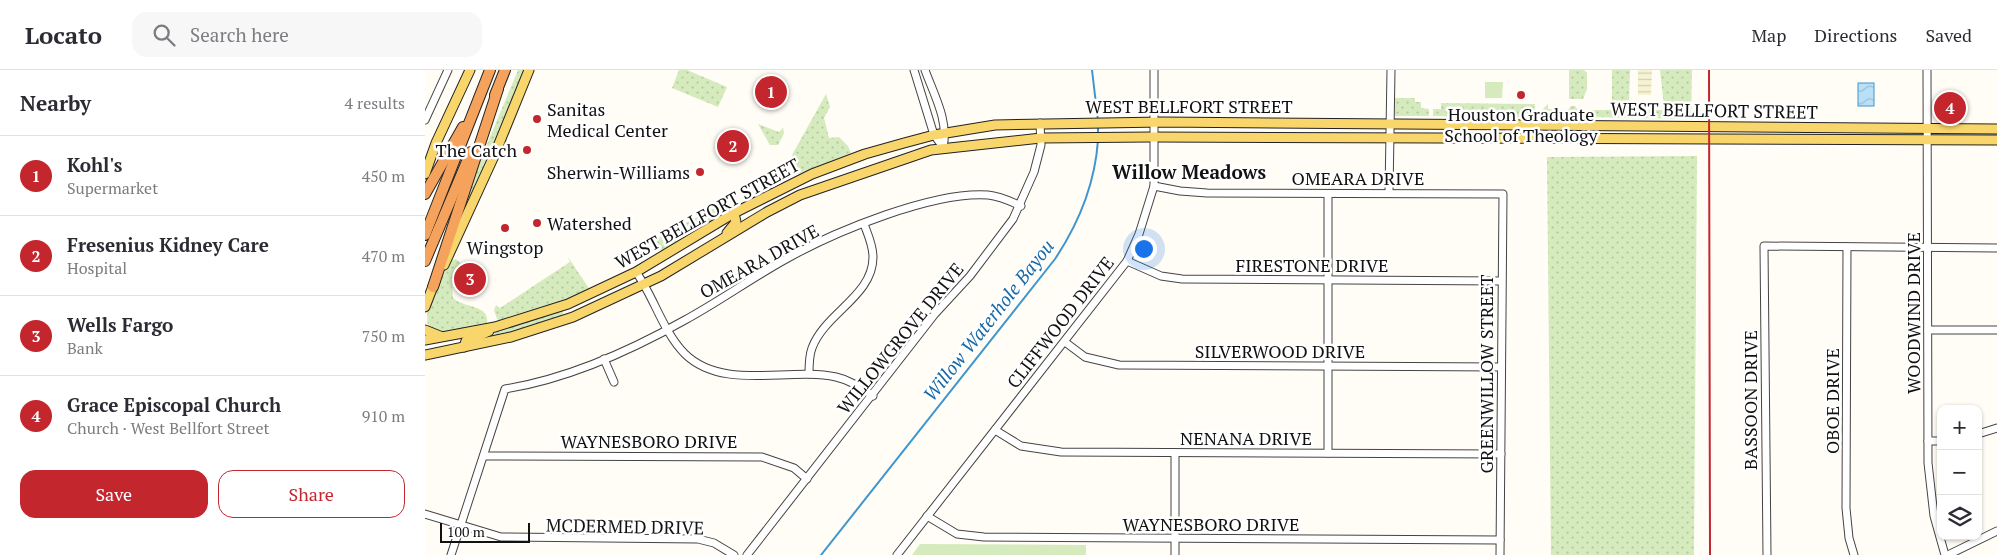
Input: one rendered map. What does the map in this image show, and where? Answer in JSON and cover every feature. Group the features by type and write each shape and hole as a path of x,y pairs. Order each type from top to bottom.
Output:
{"highway":[{"path":"425,261 505,70"},
{"path":"425,194 459,134 489,73"},
{"path":"425,235 489,73"},
{"path":"433,287 497,89"}],"main road":[{"path":"425,174 436,142 470,70"},
{"path":"425,306 494,156 529,70"},
{"name":"WEST BELLFORT STREET","path":"425,340 495,327 569,304 636,272 734,213 794,182 865,154 934,135 995,125 1155,122 1538,124 1997,130"},
{"path":"1271,123 1272,137"},
{"path":"1538,124 1538,139"},
{"path":"1843,139 1844,128"},
{"name":"WEST BELLFORT STREET","path":"425,355 511,337 573,317 661,276 800,195 943,147 1041,138 1118,137 1997,140"},
{"path":"794,182 800,195"},
{"path":"717,242 736,222 734,213"},
{"path":"569,304 573,317"},
{"path":"464,347 465,341 485,334 495,327"},
{"path":"425,330 430,334 442,337"}],"street":[{"path":"425,120 448,70"},
{"path":"914,70 934,135 943,147"},
{"path":"925,70 946,133 943,147"},
{"name":"CLIFFWOOD DRIVE","path":"897,555 1127,261 1142,225 1154,186 1156,137 1154,70"},
{"path":"1389,194 1391,70"},
{"name":"WOODWIND DRIVE","path":"1927,70 1928,441 1934,516 1946,555"},
{"name":"WILLOWGROVE DRIVE","path":"747,555 873,396 934,315 996,243 1021,206 1033,172 1041,138 1040,123"},
{"name":"OMEARA DRIVE","path":"1154,186 1180,191 1207,193 1503,194"},
{"path":"1328,194 1328,453"},
{"name":"GREENWILLOW STREET","path":"1501,555 1501,281 1503,194"},
{"name":"OMEARA DRIVE","path":"485,456 505,389 530,384 604,359 668,329 787,258 864,224 908,208 965,196 998,197 1021,206"},
{"path":"809,374 811,349 820,332 862,288 870,273 873,250 864,224"},
{"name":"BASSOON DRIVE","path":"1767,555 1764,246 1847,247"},
{"path":"1847,247 1997,248"},
{"name":"OBOE DRIVE","path":"1847,247 1847,525 1855,555"},
{"name":"FIRESTONE DRIVE","path":"1127,261 1161,276 1182,279 1501,281"},
{"path":"636,272 645,284 668,329 684,353 692,360 714,372 732,374 809,374 838,378 873,396"},
{"path":"1928,330 1997,330"},
{"name":"SILVERWOOD DRIVE","path":"1065,342 1085,357 1119,365 1501,367"},
{"path":"604,359 614,382"},
{"path":"1982,433 1997,428"},
{"name":"NENANA DRIVE","path":"995,430 1021,446 1041,451 1501,454"},
{"path":"1928,441 1937,441"},
{"path":"1175,452 1175,555"},
{"path":"451,555 485,456"},
{"name":"WAYNESBORO DRIVE","path":"485,456 762,457 794,468 807,479"},
{"name":"MCDERMED DRIVE","path":"425,514 488,534 513,538 698,539 714,543 734,555"},
{"name":"WAYNESBORO DRIVE","path":"927,516 957,534 968,537 1500,540"},
{"path":"1946,555 1997,531"}],"shaded area":[{"path":"1638,70 1652,70 1651,95 1638,95"}],"green space":[{"path":"518,70 524,70 457,230 480,161"},
{"path":"679,70 687,70 727,87 718,107 672,88"},
{"path":"1569,70 1584,70 1587,73 1587,89 1583,99 1569,99"},
{"path":"1612,70 1630,70 1629,103 1612,103"},
{"path":"1660,70 1692,70 1691,119 1542,116 1543,109 1548,104 1548,109 1568,110 1571,106 1575,106 1578,110 1689,110 1664,106"},
{"path":"1485,82 1503,82 1502,98 1485,98"},
{"path":"826,94 830,107 824,118 829,138 839,137 848,146 851,153 798,174 792,155"},
{"path":"1393,98 1415,98 1415,102 1421,102 1421,108 1429,109 1429,116 1395,116 1393,114"},
{"path":"1441,103 1535,104 1535,117 1433,116 1433,109 1441,109"},
{"path":"758,124 779,132 783,128 784,133 778,145 770,145"},
{"path":"1697,156 1694,555 1551,555 1547,157"},
{"path":"723,199 728,210 727,214 663,254 654,240 722,204"},
{"path":"568,257 590,290 543,309 500,321 497,319 494,310 496,305 500,308 570,262"},
{"path":"456,259 462,264 452,282 453,298 485,313 487,324 440,334 428,329 427,314 449,261"},
{"path":"556,311 563,311 563,314 558,319 468,343"},
{"path":"920,544 1086,545 1086,555 912,555"}],"water":[{"path":"1858,83 1874,83 1874,106 1858,106"}],"waterway":[{"name":"Willow Waterhole Bayou","path":"1092,70 1098,121"},
{"name":"Willow Waterhole Bayou","path":"1098,125 1098,136"},
{"name":"Willow Waterhole Bayou","path":"821,555 1055,259 1064,245 1084,203 1093,172 1098,140"}],"railway":[{"path":"1709,70 1710,555"}],"place":[{"name":"Kohl's","path":"771,92"},
{"name":"Houston Graduate School of Theology","path":"1521,95"},
{"name":"Grace Episcopal Church","path":"1950,108"},
{"name":"Sanitas Medical Center","path":"537,119"},
{"name":"Fresenius Kidney Care","path":"733,146"},
{"name":"The Catch","path":"527,150"},
{"name":"Sherwin-Williams","path":"700,172"},
{"name":"Watershed","path":"537,223"},
{"name":"Wingstop","path":"505,228"},
{"name":"Wells Fargo","path":"470,279"}],"district":[{"name":"Willow Meadows","path":"1189,171"}]}
